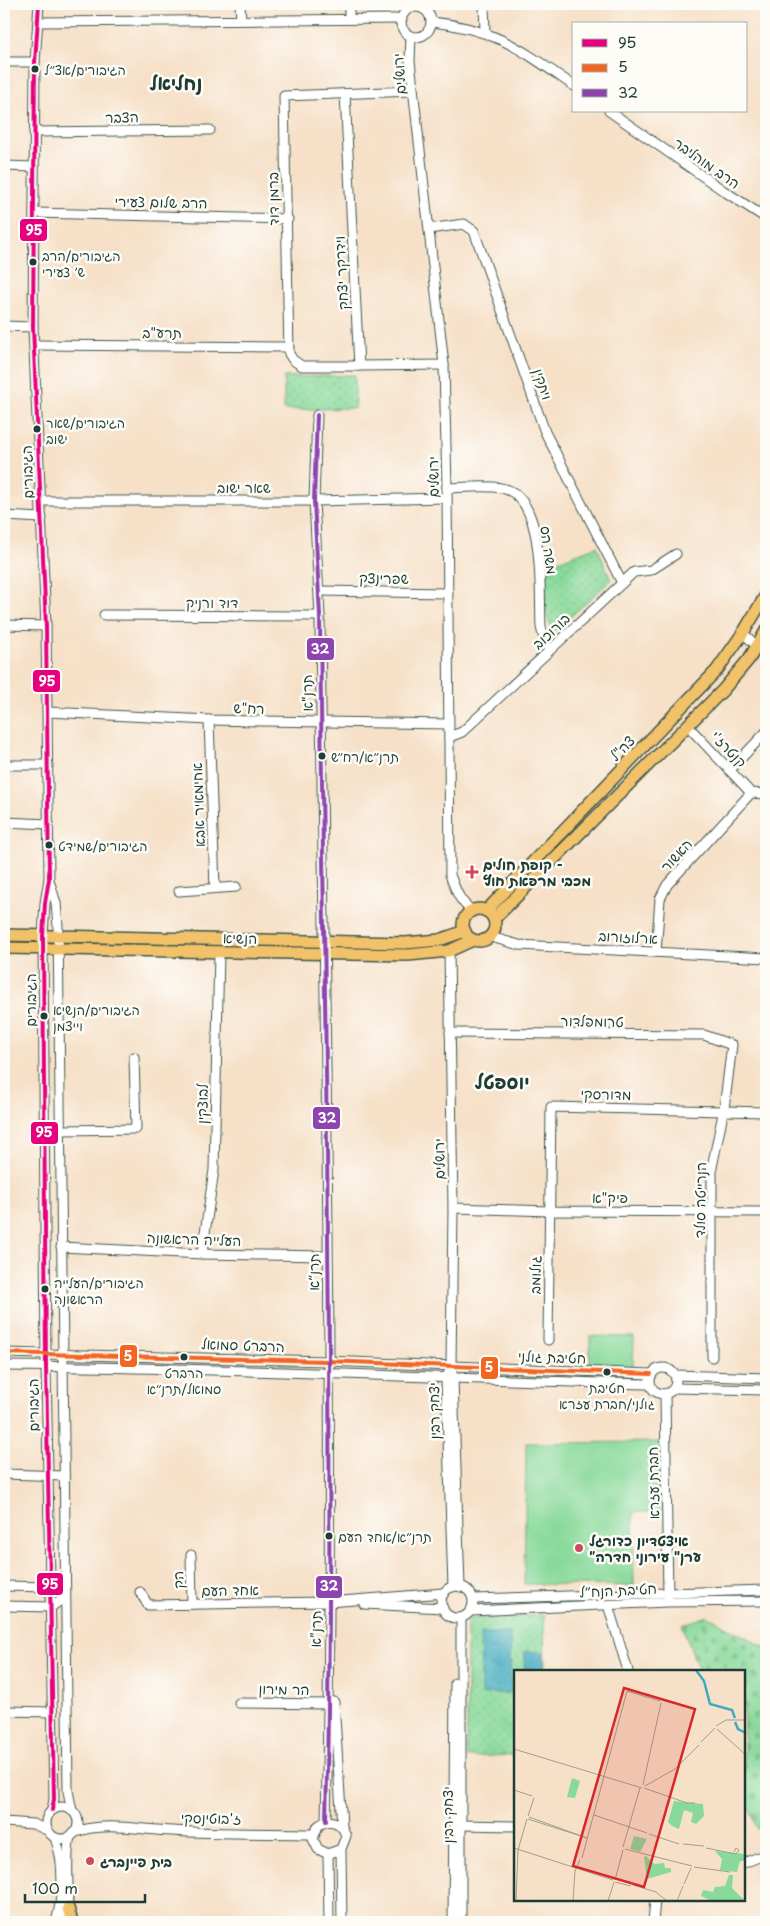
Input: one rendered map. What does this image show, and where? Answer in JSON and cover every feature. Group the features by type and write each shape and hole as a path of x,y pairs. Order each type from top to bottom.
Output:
{"main road":[{"name":"צה\"ל","path":"490,915 717,670 743,633 766,595"},
{"path":"490,915 723,690 764,641"},
{"path":"473,911 490,915 495,928 491,936 482,941 473,940 464,931 466,917 473,911"},
{"name":"הנשיא","path":"4,935 414,942 439,940 464,931"},
{"name":"הנשיא","path":"4,948 408,955 449,951 473,940"},
{"path":"68,1908 72,1922"}],"street":[{"name":"הגיבורים","path":"39,4 35,62 33,327 42,501 48,712 49,880 44,903 43,948 46,1366 54,1799 50,1812"},
{"path":"240,4 241,20"},
{"path":"349,4 349,19"},
{"path":"484,4 485,32"},
{"path":"413,6 426,10 432,22 425,34 411,36 403,29 402,19 413,6"},
{"path":"38,22 402,19"},
{"path":"432,22 485,32 519,47 572,85"},
{"name":"ירושלים","path":"411,36 413,91 444,364 447,488 450,875 457,894 464,905 473,911"},
{"path":"4,62 35,62"},
{"name":"ברמן דוד","path":"288,346 288,219 284,96 413,91"},
{"name":"וידרקר יצחק","path":"345,94 359,366"},
{"name":"הרב מוהליבר","path":"611,112 724,192 766,218"},
{"name":"הצבר","path":"34,132 210,130"},
{"path":"4,166 34,167"},
{"name":"הרב שלום צעירי","path":"34,213 288,219"},
{"name":"ויתקין","path":"429,230 464,224 474,231 545,432 622,583"},
{"path":"4,326 33,327"},
{"name":"תרע\"ב","path":"35,345 288,346"},
{"path":"288,346 293,360 302,366 444,364"},
{"name":"תרנ\"א","path":"318,415 314,501 320,616 325,941"},
{"name":"משה הס","path":"447,488 501,488 515,496 528,512 538,546 541,626 549,651"},
{"name":"שאר ישוב","path":"42,501 314,501 447,498"},
{"path":"4,516 42,518"},
{"name":"בורוכוב","path":"449,737 462,732 634,572 651,570 676,554"},
{"name":"שפרינצק","path":"319,591 448,593"},
{"name":"דוד ורניק","path":"104,615 320,616"},
{"path":"4,624 46,626"},
{"path":"743,633 764,641"},
{"name":"רח\"ש","path":"48,712 209,720 449,724"},
{"name":"אחימאיר אבא","path":"209,720 215,888"},
{"name":"קנטרז'י","path":"686,725 752,793"},
{"path":"730,770 766,732"},
{"path":"4,765 48,765"},
{"path":"752,793 766,794"},
{"name":"האשור","path":"656,952 660,898 668,885 752,793"},
{"path":"4,822 48,824"},
{"name":"הגיבורים","path":"49,880 56,904 58,936 68,1791 73,1813"},
{"path":"180,891 236,887"},
{"name":"ארלוזורוב","path":"491,936 519,945 766,958"},
{"name":"תרנ״א","path":"325,941 329,1602"},
{"name":"ירושלים","path":"449,951 453,1208 450,1366"},
{"name":"לבוצקין","path":"202,1254 214,1170 219,953"},
{"name":"טרומפלדור","path":"450,1033 704,1035 732,1044"},
{"name":"הנרייטה סולד","path":"712,1357 712,1167 724,1109 732,1044"},
{"path":"60,1130 136,1129 134,1057"},
{"name":"מדורסקי","path":"550,1211 551,1107 724,1109 766,1112"},
{"name":"פיק\"א","path":"453,1208 550,1211 766,1212"},
{"name":"גולומב","path":"548,1340 550,1211"},
{"name":"העלייה הראשונה","path":"61,1247 202,1254 326,1256"},
{"name":"הרברט סמואל","path":"4,1353 62,1353 450,1366"},
{"name":"הרברט סמואל","path":"4,1366 327,1373 449,1379"},
{"name":"יצחק רבין","path":"450,1366 457,1587"},
{"name":"חטיבת גולני","path":"450,1366 651,1379"},
{"path":"766,1378 675,1375 665,1368 657,1369 651,1379 657,1393 665,1394 674,1388 766,1390"},
{"path":"674,1388 675,1375"},
{"name":"חטיבת גולני","path":"449,1379 651,1379"},
{"name":"חברת עזרא","path":"665,1394 668,1597"},
{"path":"4,1474 64,1476"},
{"name":"הק","path":"191,1555 192,1604"},
{"path":"4,1586 50,1587 65,1597 50,1607 4,1606"},
{"path":"457,1587 467,1590 473,1599 470,1611 458,1618 450,1616 443,1608 442,1598 444,1593 457,1587"},
{"name":"חטיבת הנח״ל","path":"470,1611 608,1605 668,1597 766,1590"},
{"name":"אחד העם","path":"140,1592 148,1605 329,1602 444,1593"},
{"name":"חטיבת הנח״ל","path":"473,1599 668,1597 766,1600"},
{"name":"תרנ\"א","path":"326,1821 329,1602"},
{"name":"תרנ\"א","path":"329,1602 342,1826"},
{"name":"אחד העם","path":"329,1602 443,1608"},
{"path":"608,1605 628,1670"},
{"name":"יצחק רבין","path":"458,1618 462,1922"},
{"name":"יצחק רבין","path":"453,1922 458,1618"},
{"name":"הר מירון","path":"239,1703 328,1704"},
{"path":"4,1711 53,1712"},
{"path":"4,1822 34,1821 61,1807 73,1813 77,1825 72,1834 68,1850 68,1908 65,1922"},
{"path":"47,1830 46,1824 50,1812"},
{"name":"ז'בוטינסקי","path":"73,1813 86,1821 108,1827"},
{"path":"341,1849 328,1854 318,1849 315,1844 314,1834 318,1826 326,1821 334,1822 342,1826 346,1836 341,1849 342,1922"},
{"path":"16,1822 33,1824 47,1830 56,1838 61,1866 60,1897 56,1922"},
{"path":"461,1825 514,1826"},
{"name":"ז'בוטינסקי","path":"72,1834 91,1828 108,1827 172,1831 314,1834"},
{"path":"56,1838 72,1834"},
{"path":"328,1854 330,1922"},
{"path":"745,1863 766,1854"},
{"path":"653,1922 655,1901"}],"green space":[{"path":"355,375 355,408 284,410 284,377"},
{"path":"597,546 611,580 555,631 550,624 545,608 548,565"},
{"path":"590,1336 634,1337 633,1369 590,1368"},
{"name":"איצטדיון כדורגל \"ערן\" עירוני חדרה","path":"662,1442 660,1512 633,1512 634,1586 524,1584 526,1443"},
{"path":"544,1615 545,1670 514,1670 514,1755 467,1757 467,1619"},
{"path":"707,1616 766,1648 766,1827 757,1829 745,1796 745,1670 699,1670 682,1625"}],"water":[{"path":"480,1633 510,1633 511,1693 481,1694"},
{"path":"525,1651 544,1652 544,1670 524,1670"}],"transit line":[{"name":"95","path":"39,4 35,62 33,327 46,626 49,879 43,936 46,1366 54,1799 52,1810"},
{"name":"32","path":"317,415 314,501 320,616 329,1370 326,1821"},
{"name":"5","path":"4,1353 327,1361 651,1374"}],"place":[{"name":"הגיבורים/אצ״ל","path":"35,69"},
{"name":"הגיבורים/הרב ש׳ צעירי","path":"33,262"},
{"name":"הגיבורים/שאר ישוב","path":"37,429"},
{"name":"תרנ״א/רח״ש","path":"322,756"},
{"name":"הגיבורים/שמידט","path":"49,845"},
{"name":"קופת חולים - מכבי מרפאת חוץ","path":"472,872"},
{"name":"הגיבורים/הנשיא וייצמן","path":"44,1016"},
{"name":"הגיבורים/העלייה הראשונה","path":"45,1289"},
{"name":"הרברט סמואל/תרנ״א","path":"184,1357"},
{"name":"חטיבת גולני/חברת עזרא","path":"607,1372"},
{"name":"תרנ״א/אחד העם","path":"329,1536"},
{"name":"איצטדיון כדורגל \"ערן\" עירוני חדרה","path":"579,1548"},
{"name":"בית פיינברג","path":"90,1861"}],"district":[{"name":"נחליאל","path":"176,82"},
{"name":"יוספטל","path":"502,1081"}]}
